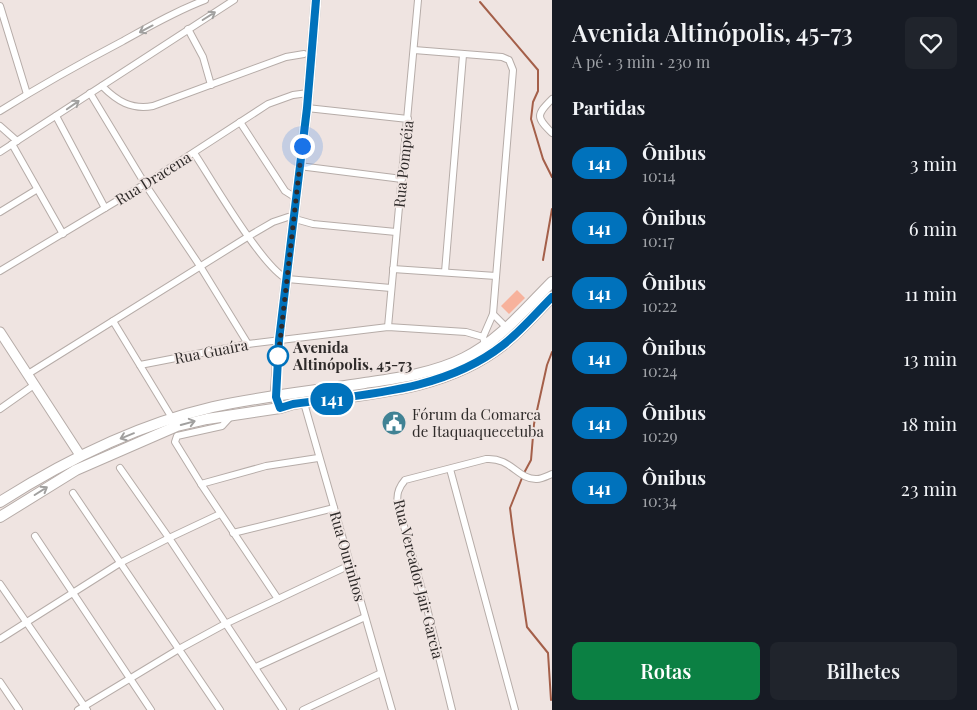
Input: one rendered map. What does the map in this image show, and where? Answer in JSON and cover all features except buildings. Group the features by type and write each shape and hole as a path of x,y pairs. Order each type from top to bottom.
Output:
{"main road":[{"path":"280,408 276,397 279,340 307,108 316,0"},
{"path":"0,502 80,455 172,418 212,407 382,381 438,368 464,358 484,341 507,328 552,282"},
{"path":"0,517 76,470 177,426 233,414 404,389 462,369 503,345 552,297"},
{"path":"1,335 80,455"},
{"path":"304,403 303,399 306,394 335,390 345,386"}],"street":[{"path":"0,111 186,7 205,0"},
{"path":"0,152 234,0"},
{"name":"Rua Pompéia","path":"388,327 418,0"},
{"path":"0,6 28,94"},
{"path":"188,29 203,57 211,84"},
{"path":"414,50 502,57 509,60 513,70 493,314 484,341"},
{"path":"102,86 123,104 145,108 286,57 304,54"},
{"path":"445,272 463,55"},
{"path":"90,93 145,184 200,266 248,344"},
{"name":"Rua Dracena","path":"0,272 145,184 280,98 308,93"},
{"path":"552,98 541,110 540,119 552,133"},
{"path":"307,108 408,119"},
{"path":"56,116 105,208"},
{"path":"240,122 285,191 296,198"},
{"path":"0,126 14,142 36,190 63,234"},
{"path":"194,152 248,236 273,269 287,279 391,288"},
{"path":"299,166 402,179"},
{"path":"0,212 36,190"},
{"path":"28,374 248,236 280,218 294,219 313,224 396,232"},
{"path":"393,269 496,276"},
{"path":"493,314 507,328"},
{"path":"113,321 172,418"},
{"name":"Rua Guaíra","path":"140,365 248,344 388,327 466,332 484,341"},
{"path":"0,408 34,385"},
{"name":"Rua Ourinhos","path":"304,403 318,458 392,710"},
{"path":"233,414 222,426 184,434 175,439 177,446 200,484 278,599"},
{"path":"200,484 266,466 318,458"},
{"name":"Rua Vereador Jair Garcia","path":"452,710 397,498 400,486 405,480 494,458 502,460 529,478 540,479 552,474"},
{"path":"120,468 169,538 283,710"},
{"path":"450,469 515,710"},
{"path":"73,493 220,710"},
{"path":"233,533 334,508"},
{"path":"0,639 120,563 220,514"},
{"path":"35,536 151,710"},
{"path":"0,584 83,709 130,678 225,624 350,565"},
{"path":"256,668 365,617"},
{"path":"303,710 381,674"},
{"path":"0,682 19,710"}],"shaded area":[{"path":"517,290 525,298 509,314 501,306"}],"waterway":[{"path":"480,2 538,70 538,91 533,102 531,119 543,159 552,177"},
{"path":"543,260 552,209"},
{"path":"524,473 531,460 534,424 547,365 552,352"},
{"path":"522,478 510,508 513,532 527,627 548,653 551,700"}],"bus line":[{"name":"141","path":"316,0 307,108 279,340 276,397 280,408 293,404 404,389 462,369 503,345 552,297"}],"place":[{"name":"Avenida Altinópolis, 45-73","path":"278,356"},
{"name":"Fórum da Comarca de Itaquaquecetuba","path":"394,423"}],"route":[{"path":"278,356 278,359 302,146"}]}
